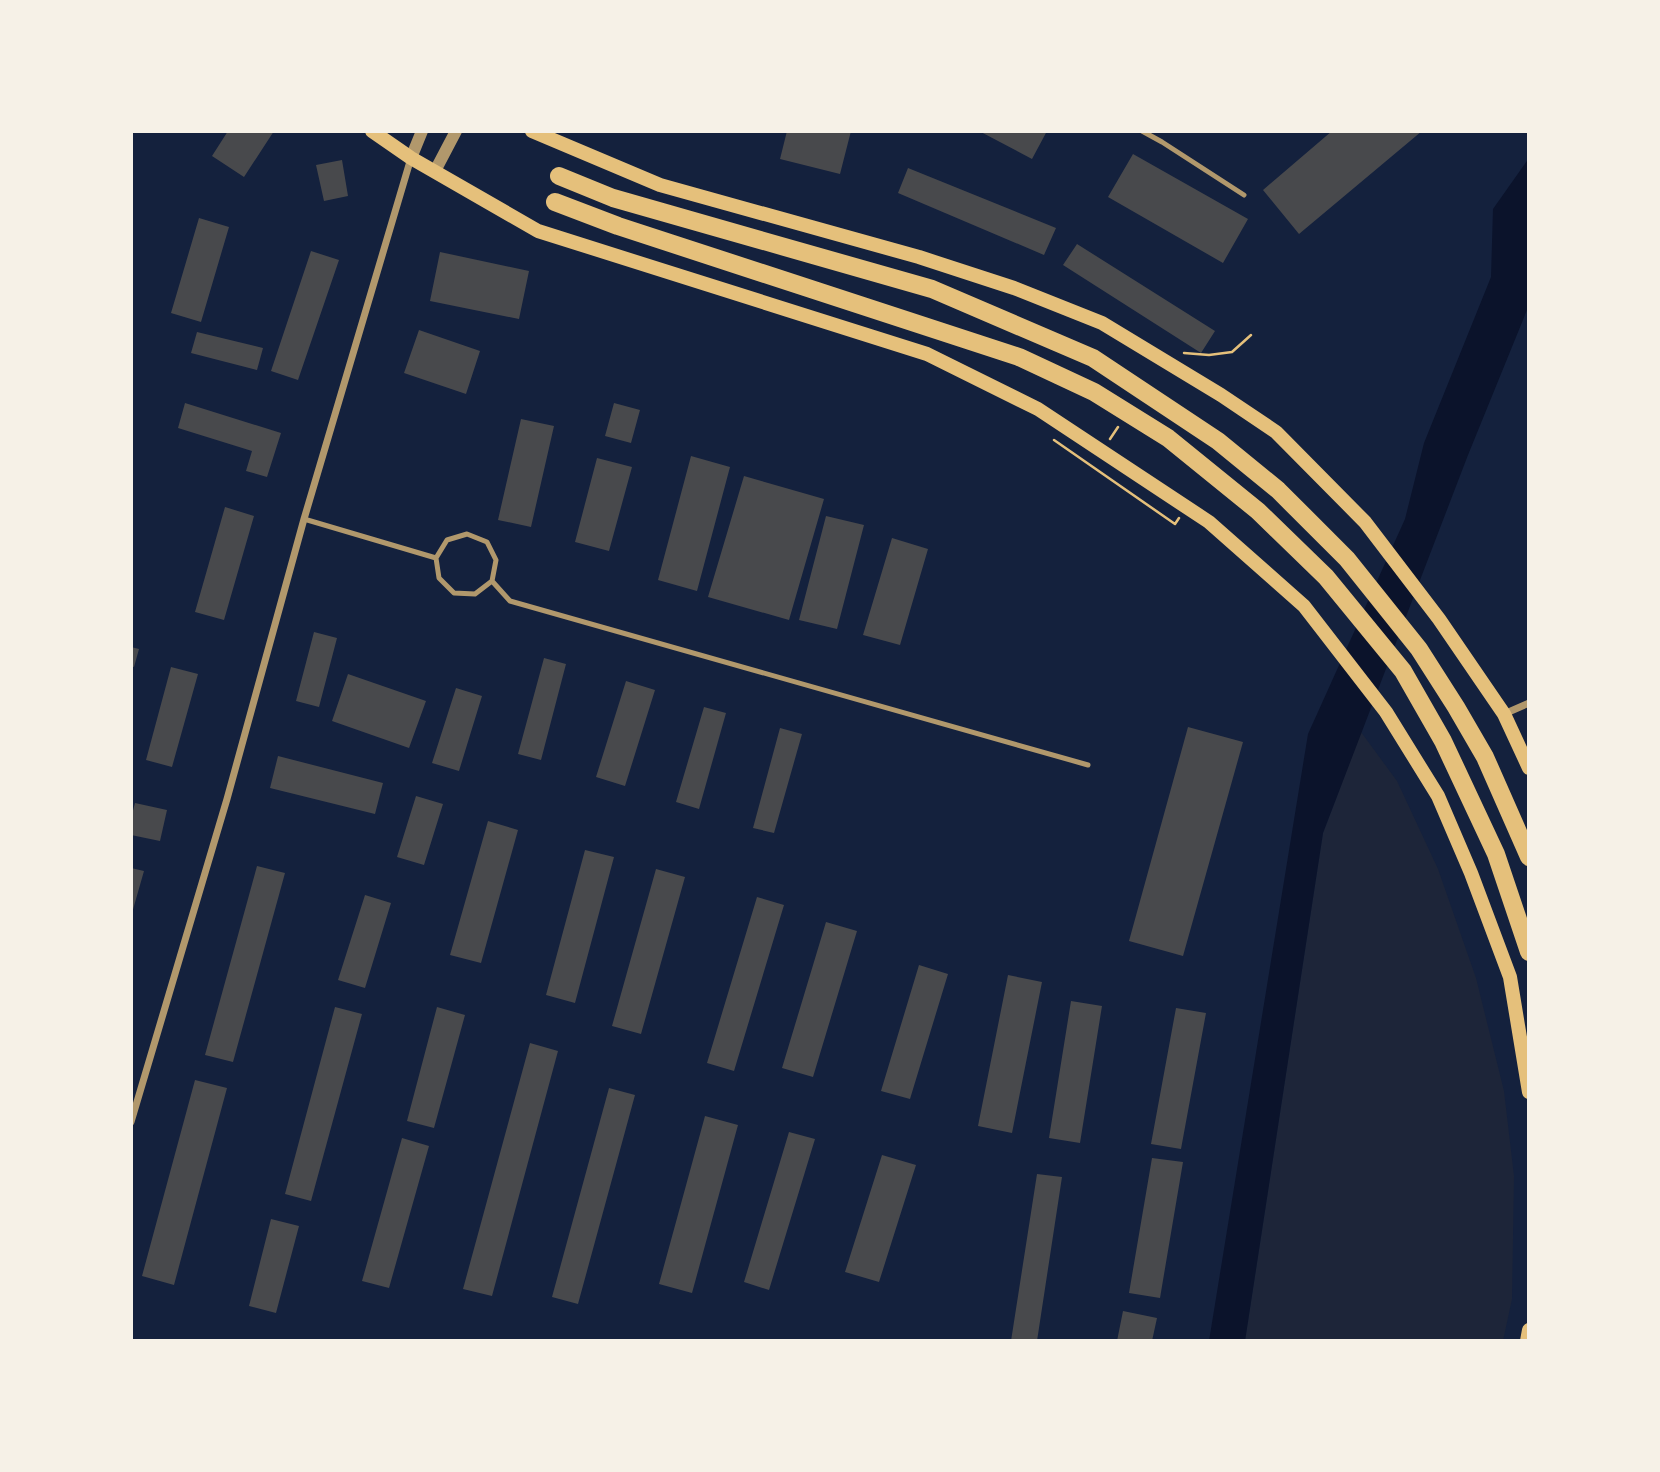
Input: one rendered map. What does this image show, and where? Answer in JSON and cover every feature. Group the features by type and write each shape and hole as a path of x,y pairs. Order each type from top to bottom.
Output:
{"highway":[{"path":"559,177 613,198 932,289 1093,358 1218,440 1278,490 1347,559 1419,649 1485,757 1529,857"},
{"path":"555,202 618,226 1019,357 1094,392 1168,438 1258,511 1326,577 1403,671 1443,741 1496,854 1529,952"}],"main road":[{"path":"372,131 411,158 538,231 927,354 1038,409 1209,522 1304,606 1386,712 1438,796 1471,873 1510,977 1529,1092"},
{"path":"532,131 660,185 919,257 1014,288 1102,323 1221,395 1276,432 1365,522 1439,619 1504,715 1529,768"},
{"path":"1527,1341 1529,1330"}],"street":[{"path":"131,1122 227,799 304,519 411,158 422,131"},
{"path":"435,171 456,131"},
{"path":"1504,715 1529,703"}],"lane":[{"path":"1142,131 1244,195"},
{"path":"304,519 436,558"},
{"path":"467,534 487,542 496,561 492,581 475,594 454,593 439,578 436,558 447,540 467,534"},
{"path":"492,581 510,601 1088,765"}],"path":[{"path":"1176,351 1209,355 1232,352 1251,335"},
{"path":"1054,440 1175,524"}],"shaded area":[{"path":"1529,158 1529,305 1468,455 1323,833 1245,1341 1209,1341 1308,734 1405,519 1424,443 1491,277 1493,209"},
{"path":"1361,732 1397,781 1438,869 1476,978 1504,1091 1514,1176 1512,1299 1503,1341 1245,1341 1323,833"}],"building":[{"path":"228,131 274,131 244,177 212,156"},
{"path":"787,131 851,131 840,174 780,159"},
{"path":"979,131 1047,131 1032,159"},
{"path":"1332,131 1422,131 1299,234 1263,190"},
{"path":"1133,154 1248,219 1223,263 1108,197"},
{"path":"342,160 348,196 324,201 316,165"},
{"path":"908,168 1056,228 1044,255 898,193"},
{"path":"199,218 229,227 201,322 171,313"},
{"path":"1077,244 1215,331 1201,353 1063,265"},
{"path":"311,251 339,260 298,380 271,371"},
{"path":"440,252 529,271 519,319 430,301"},
{"path":"419,330 480,351 466,394 404,373"},
{"path":"197,332 263,348 257,370 191,353"},
{"path":"185,403 281,433 267,477 246,471 252,451 178,428"},
{"path":"614,403 640,410 631,443 605,436"},
{"path":"521,419 554,426 531,527 498,520"},
{"path":"691,456 730,467 697,591 658,580"},
{"path":"597,458 632,467 609,551 575,542"},
{"path":"744,476 824,499 789,620 708,597"},
{"path":"225,507 254,516 224,620 195,612"},
{"path":"826,516 864,525 837,629 799,620"},
{"path":"892,538 928,549 900,645 863,635"},
{"path":"314,632 337,638 319,707 296,701"},
{"path":"131,647 139,649 134,667 131,666"},
{"path":"544,658 566,664 541,760 518,754"},
{"path":"171,667 198,674 172,767 146,760"},
{"path":"348,674 426,701 409,748 332,721"},
{"path":"626,681 655,690 625,786 596,777"},
{"path":"456,688 482,696 459,771 432,763"},
{"path":"704,707 726,713 699,809 676,802"},
{"path":"1188,727 1243,742 1183,956 1129,941"},
{"path":"780,728 802,734 774,833 753,828"},
{"path":"278,756 383,783 375,814 270,788"},
{"path":"416,796 443,804 424,865 397,857"},
{"path":"135,803 167,810 160,841 131,835 131,818"},
{"path":"488,821 518,830 481,963 450,955"},
{"path":"585,850 614,857 575,1003 546,995"},
{"path":"257,866 285,873 233,1062 205,1055"},
{"path":"131,868 144,871 132,913 131,913"},
{"path":"656,869 685,877 641,1034 612,1026"},
{"path":"365,895 391,903 365,988 338,980"},
{"path":"757,897 784,905 734,1071 707,1063"},
{"path":"826,922 857,931 813,1077 782,1068"},
{"path":"919,965 948,974 910,1099 881,1091"},
{"path":"1008,975 1042,982 1012,1133 978,1126"},
{"path":"1071,1001 1102,1006 1080,1143 1049,1138"},
{"path":"335,1007 362,1014 311,1201 285,1194"},
{"path":"437,1007 465,1015 434,1128 407,1121"},
{"path":"1176,1008 1206,1013 1181,1149 1151,1144"},
{"path":"530,1043 558,1051 492,1296 463,1289"},
{"path":"195,1080 227,1088 174,1285 142,1276"},
{"path":"609,1088 635,1095 578,1304 552,1297"},
{"path":"705,1116 738,1125 692,1293 659,1284"},
{"path":"789,1132 815,1139 769,1290 744,1282"},
{"path":"402,1138 429,1146 389,1288 362,1281"},
{"path":"882,1155 916,1165 879,1282 845,1272"},
{"path":"1152,1158 1183,1162 1160,1298 1129,1293"},
{"path":"1037,1174 1062,1177 1037,1341 1011,1341"},
{"path":"271,1219 299,1226 276,1313 249,1306"},
{"path":"1123,1311 1157,1318 1152,1341 1117,1341"}]}
